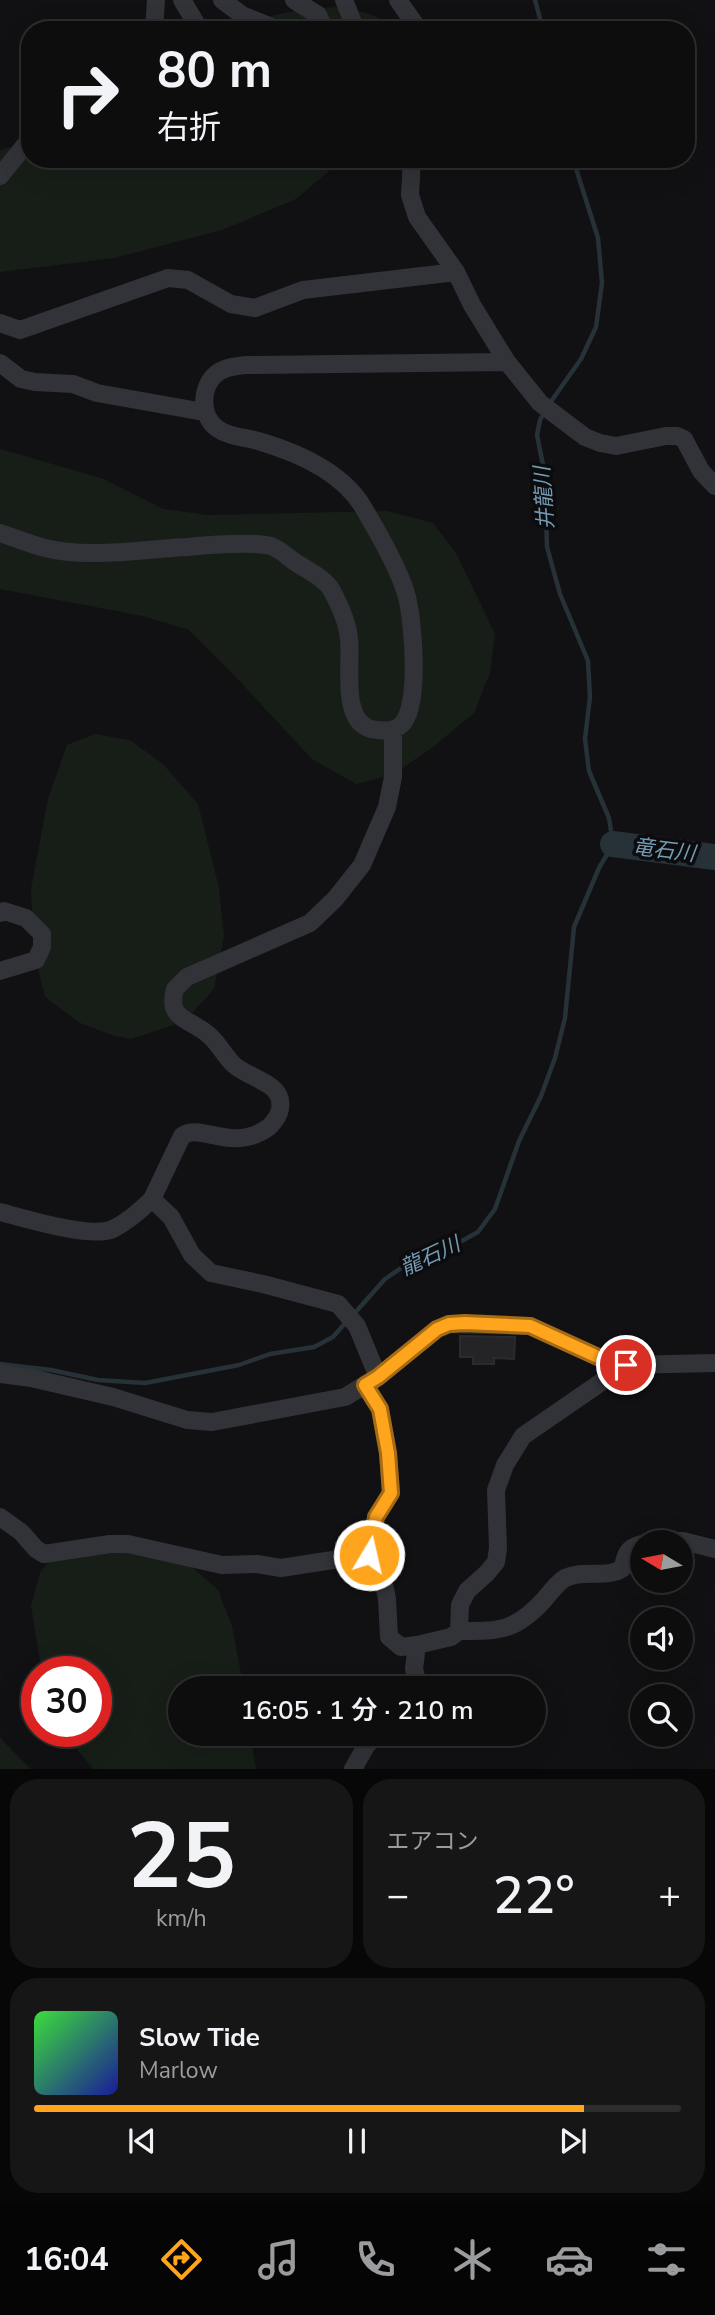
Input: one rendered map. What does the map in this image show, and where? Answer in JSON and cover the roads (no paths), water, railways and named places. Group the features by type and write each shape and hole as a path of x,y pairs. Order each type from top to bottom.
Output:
{"street":[{"path":"155,21 156,0"},
{"path":"182,0 195,21"},
{"path":"222,0 242,15 257,21"},
{"path":"294,0 318,16 320,21"},
{"path":"344,0 352,21"},
{"path":"398,0 413,21"},
{"path":"0,176 21,150"},
{"path":"412,168 410,195 417,217 456,272 472,305 507,362 546,407 585,437 600,443 616,446 666,436 684,439 701,471 715,486"},
{"path":"0,323 20,330 168,278 188,280 231,304 254,307 303,290 456,272"},
{"path":"0,533 46,549 83,553 228,544 272,546 319,577 330,588 349,635 351,710 358,723 368,728 393,730 401,726 408,715 414,690 413,641 407,596 373,524 355,493 334,475 299,456 259,441 226,434 216,428 204,412 204,397 208,384 217,373 230,367 246,365 507,362"},
{"path":"0,363 22,379 73,384 97,393 204,412"},
{"path":"0,1212 90,1233 111,1230 140,1211 152,1199 182,1136 186,1133 194,1131 236,1140 253,1136 271,1125 281,1107 278,1094 271,1086 244,1073 205,1032 176,1013 173,1005 175,989 187,978 310,923 335,899 362,865 387,807 393,778 393,730"},
{"path":"0,913 4,911 26,918 42,934 42,947 36,960 0,971"},
{"path":"152,1199 171,1217 192,1255 211,1273 338,1304 349,1317 372,1381 388,1453 391,1493 376,1517 369,1555"},
{"path":"0,1374 113,1397 187,1420 212,1422 345,1397 372,1381 437,1329 449,1324 530,1326 609,1362 626,1365 715,1363"},
{"path":"460,1631 460,1605 467,1591 496,1562 496,1490 505,1465 523,1436 626,1365"},
{"path":"0,1517 44,1554 110,1544 128,1544 222,1565 257,1564 281,1568 378,1553 387,1600 389,1637 401,1647 451,1637 460,1631 496,1631 513,1626 535,1609 564,1578 617,1572 624,1567 625,1554 630,1549"},
{"path":"693,1544 715,1549"},
{"path":"416,1676 417,1645"},
{"path":"353,1769 366,1746"}],"waterway":[{"name":"井龍川","path":"535,0 541,21"},
{"name":"井龍川","path":"550,403 581,359 596,327 602,283 598,238 576,168"},
{"name":"龍石川","path":"353,1315 385,1279 410,1262 444,1251 478,1232 495,1209 519,1141 541,1096 555,1058 565,1018 574,927 599,868 613,844 609,818 589,771 585,739 590,697 588,661 560,594 547,547 545,475 537,435 545,411"},
{"name":"竜石川","path":"613,844 715,857"},
{"name":"龍石川","path":"0,1364 51,1370 98,1380 145,1383 239,1365 270,1354 314,1347 333,1337 347,1321"}]}
